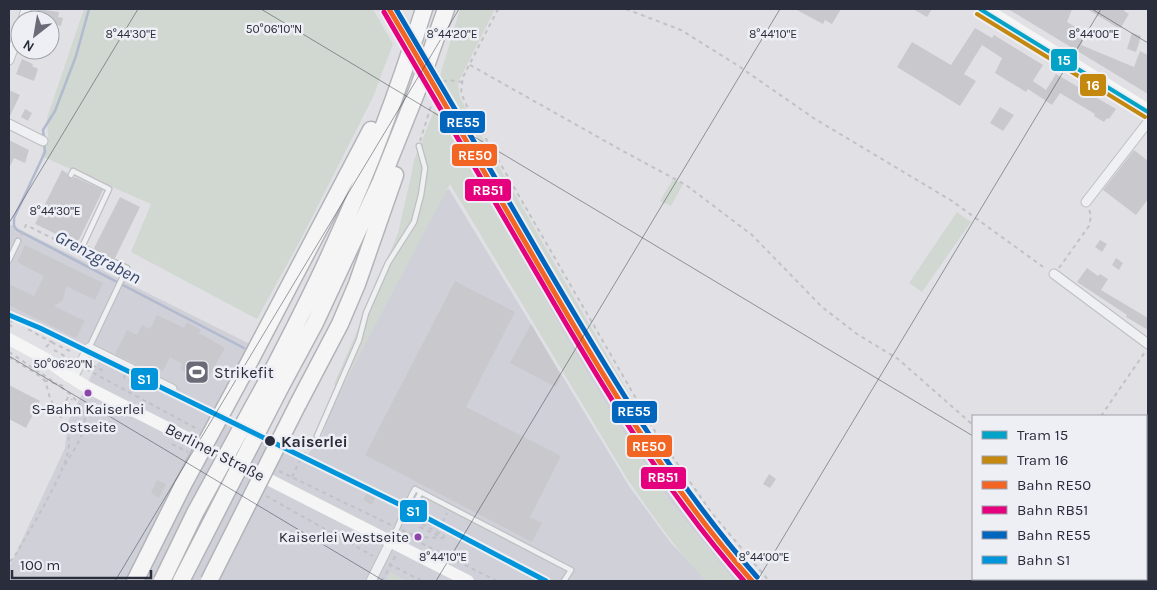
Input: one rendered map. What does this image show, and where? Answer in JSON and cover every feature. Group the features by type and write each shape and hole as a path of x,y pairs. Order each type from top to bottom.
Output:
{"highway":[{"path":"181,581 273,385 335,244 402,79 424,9"},
{"path":"162,581 195,513 273,385 315,322 374,197 419,86 446,9"},
{"path":"137,577 205,442 242,376 377,120 402,79"},
{"path":"209,581 340,324 357,284 404,148 419,86"}],"main road":[{"path":"986,9 1148,110"},
{"name":"Berliner Straße","path":"9,339 76,373 266,479 468,581"}],"street":[{"path":"1086,202 1148,122"},
{"path":"9,124 43,141"},
{"path":"1054,274 1148,344"},
{"path":"76,373 88,350 172,389"},
{"path":"371,581 391,541"}],"lane":[{"path":"317,436 359,340 366,313 385,271 414,222 425,168 419,146"},
{"path":"71,175 74,171 109,189 82,247 93,252"},
{"path":"9,260 19,239"},
{"path":"88,350 127,268 114,262"},
{"path":"402,520 403,510 415,489 570,570 564,581"},
{"path":"391,541 402,520 410,513 421,492"}],"path":[{"path":"498,9 462,82 461,93 467,106 656,433 711,512 769,581"},
{"path":"626,9 680,30 737,65 815,119 952,201 1054,274 1089,226 1091,216 1086,202"},
{"path":"469,65 686,185 752,235 822,307 857,334 898,358 972,423"},
{"path":"419,146 420,136 442,82 448,80 462,82"},
{"path":"19,239 26,225 76,250 81,257 121,280"},
{"path":"9,320 14,323 18,321 26,325 28,329 72,352"},
{"path":"88,350 59,338 46,347 76,373 203,432"},
{"path":"1102,415 1148,348"},
{"path":"9,352 60,386 80,403 86,419 82,433 16,554 9,563"},
{"path":"9,357 44,380 60,386"},
{"path":"92,365 106,372"},
{"path":"44,380 51,401 66,428 69,445 66,460 59,476"},
{"path":"136,391 142,380"},
{"path":"130,381 139,385"},
{"path":"61,416 61,411 68,397"},
{"path":"61,416 72,399"},
{"path":"292,477 299,462 317,436"},
{"path":"274,469 387,524"},
{"path":"439,529 450,508"},
{"path":"423,521 446,532 443,537 420,527 423,521"},
{"path":"443,537 418,537 408,533 415,540 497,581"},
{"path":"382,581 395,557"},
{"path":"391,565 422,581"}],"shaded area":[{"path":"84,9 373,9 393,44 373,97 301,239 257,319 131,252 151,204 41,156 48,138 47,118"},
{"path":"378,9 394,9 388,25"},
{"path":"460,9 495,9 458,83 460,98 651,432 706,509 702,514 633,411 439,79"},
{"path":"447,98 574,316 662,460 697,509 756,581 734,581 671,503 618,424 575,353 441,116"},
{"path":"434,111 441,116 575,353 618,424 671,503 734,581 706,581 675,545 628,480 450,184 341,390 334,384 398,233 414,160"},
{"path":"673,179 683,184 671,206 660,201"},
{"path":"449,189 629,486 671,543 708,581 9,581 9,568 65,448 68,422 101,356 9,315 9,224 250,344 215,410 307,455 322,436 338,388 431,200"},
{"path":"957,212 971,222 922,292 909,283"},
{"path":"390,572 407,581 386,581"}],"building":[{"path":"795,9 841,9 832,24 825,20 823,24"},
{"path":"913,9 932,9 927,17"},
{"path":"1008,9 1072,9 1067,22 1086,34 1081,45 1134,67 1140,51 1148,55 1148,94"},
{"path":"1087,9 1126,9 1124,11 1129,14 1120,29"},
{"path":"60,17 63,18 60,26"},
{"path":"975,28 992,38 994,35 1043,65 1033,81 1046,90 1056,74 1116,109 1109,119 1107,118 1104,122 1094,116 1095,114 1060,93 1052,105 1028,89 1026,92 995,73 1002,58 982,45 964,74 976,81 960,106 897,67 912,42 951,65"},
{"path":"1132,33 1141,36 1136,52 1127,49"},
{"path":"22,60 33,64 32,66 38,69 34,81 16,74"},
{"path":"9,90 20,95 9,118"},
{"path":"1000,107 1014,115 1003,131 990,123"},
{"path":"25,109 32,113 28,121 21,117"},
{"path":"9,140 29,150 25,163 14,158 9,168"},
{"path":"1134,150 1148,161 1148,199 1136,215 1103,190"},
{"path":"62,170 67,173 69,178 75,177 103,190 77,244 35,224"},
{"path":"120,197 140,207 115,258 111,259 110,264 94,256 97,252 94,248"},
{"path":"1100,240 1107,244 1102,252 1095,247"},
{"path":"25,245 103,283 95,300 66,286 63,300 54,306 85,321 76,338 9,305 9,284 34,296 44,276 17,262"},
{"path":"1116,258 1123,263 1119,270 1112,265"},
{"path":"1087,268 1098,276 1100,274 1108,279 1101,290 1148,318 1148,330 1126,317 1127,315 1077,282"},
{"path":"455,281 515,312 466,407 561,456 530,517 542,523 532,542 365,455"},
{"path":"157,315 184,328 187,322 201,330 199,333 225,348 207,379 198,374 196,378 180,369 182,364 170,357 163,371 157,368 155,373 115,354 127,330 137,335 142,325 150,329"},
{"path":"531,324 561,376 556,387 510,363"},
{"path":"9,385 40,401 26,428 9,419"},
{"path":"769,474 776,479 770,488 763,484"},
{"path":"157,480 166,484 159,498 151,493"},
{"path":"367,492 376,496 372,505 363,500"}],"waterway":[{"name":"Grenzgraben","path":"44,138 43,130 55,111 76,56 89,9"},
{"name":"Grenzgraben","path":"44,144 45,152 14,218 14,226 17,230 244,348"}],"tram line":[{"name":"15","path":"980,9 1148,112"},
{"name":"16","path":"977,14 1145,117"}],"rail line":[{"name":"RE50","path":"389,9 560,303 636,427 691,506 752,581"},
{"name":"RE55","path":"396,9 618,386 697,503 757,577"},
{"name":"RB51","path":"384,12 608,394 686,509 744,581"},
{"name":"S1","path":"9,315 40,328 425,517 546,581"}],"place":[{"name":"Strikefit","path":"197,372"},
{"name":"S-Bahn Kaiserlei Ostseite","path":"88,393"},
{"name":"Kaiserlei","path":"270,441"},
{"name":"Kaiserlei Westseite","path":"418,537"}]}
